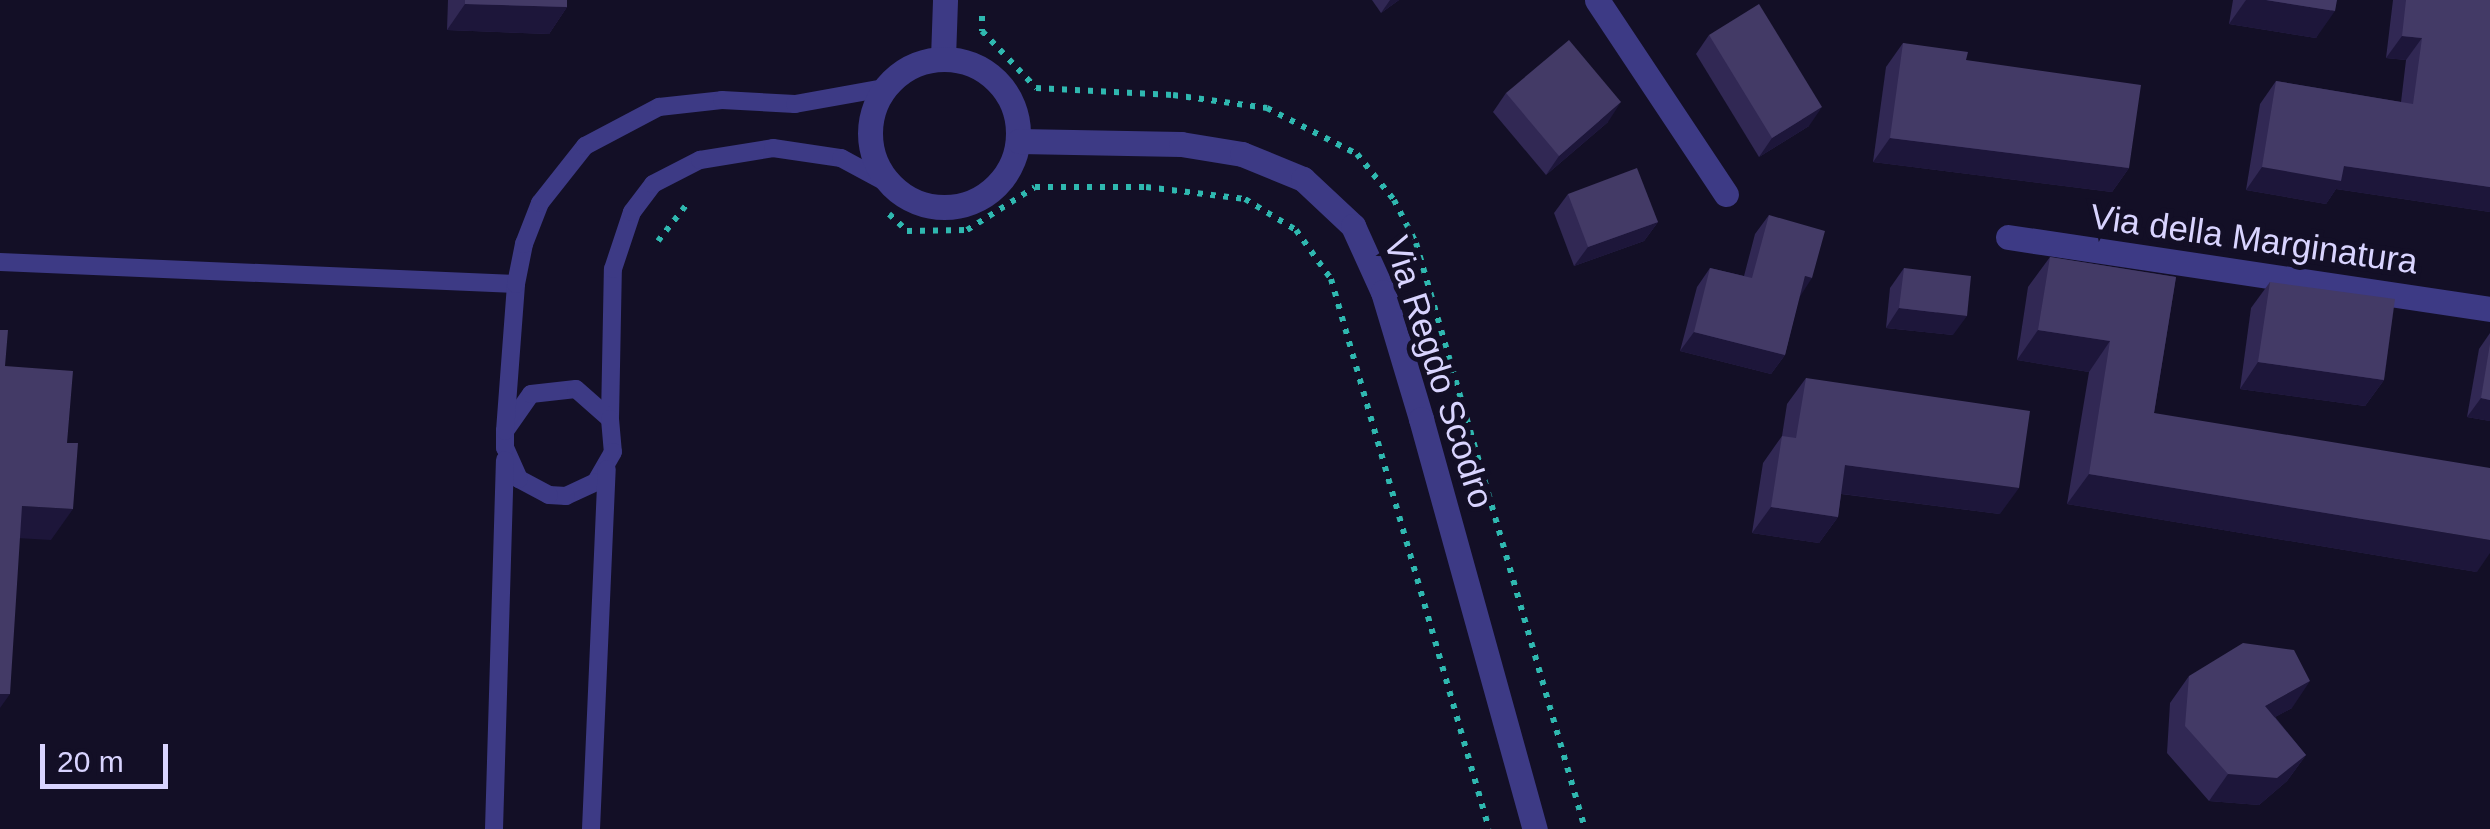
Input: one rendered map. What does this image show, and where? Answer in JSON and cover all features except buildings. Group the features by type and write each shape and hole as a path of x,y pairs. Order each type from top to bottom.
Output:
{"street":[{"path":"943,58 945,0"},
{"path":"1597,0 1726,194"},
{"path":"943,58 979,68 1007,92 1018,141 999,184 958,207 933,208 885,195 869,127 884,88 920,62 943,58"},
{"name":"Via Regdo Scodro","path":"1018,141 1180,144 1242,154 1303,179 1353,226 1400,347 1535,829"},
{"name":"Via della Marginatura","path":"2008,237 2490,309"}],"lane":[{"path":"494,829 503,639 505,440 516,284 540,202 560,170 616,125 691,102 795,104 884,88"},
{"path":"592,829 607,469 613,452 613,269 632,212 653,184 700,160 773,148 841,158 885,195"},
{"path":"0,262 516,284"},
{"path":"607,469 582,491 549,495 519,479 505,440 519,404 560,386 590,396 610,419"}],"path":[{"path":"885,195 907,230 967,230 1035,187 1146,187 1245,200 1296,230 1331,279 1489,829"},
{"path":"654,252 668,222 695,199"}]}
